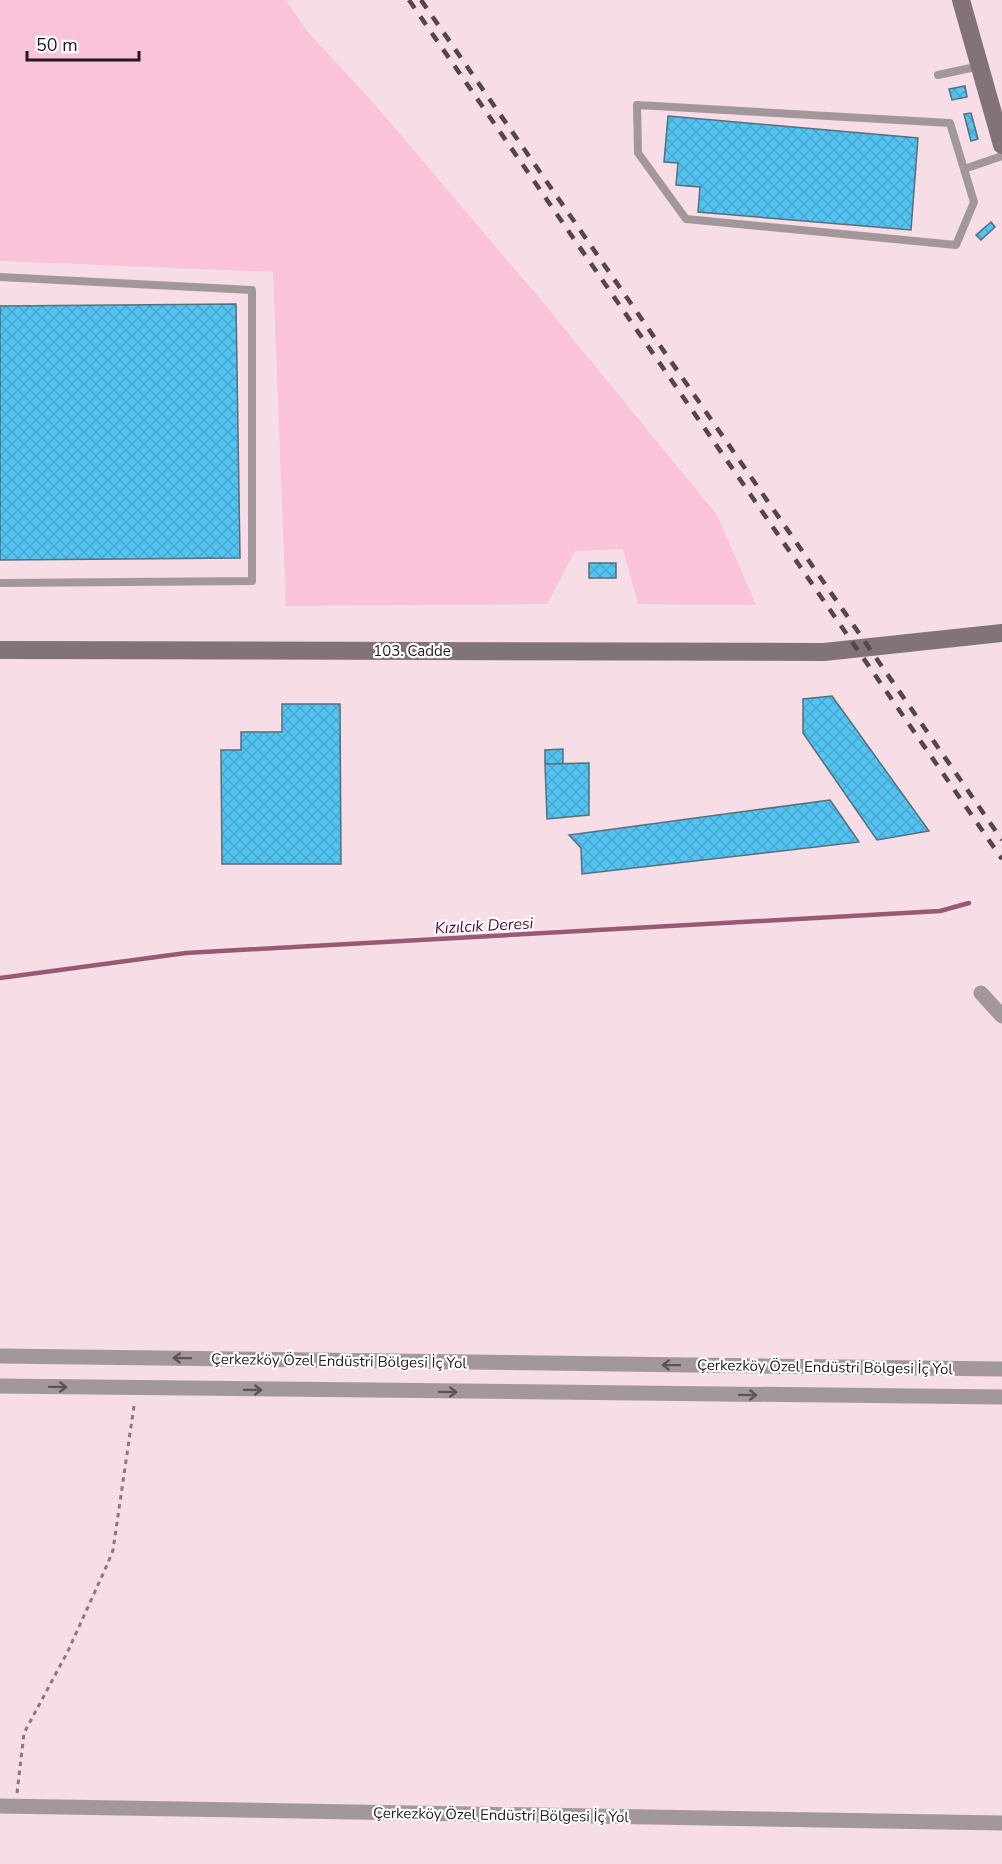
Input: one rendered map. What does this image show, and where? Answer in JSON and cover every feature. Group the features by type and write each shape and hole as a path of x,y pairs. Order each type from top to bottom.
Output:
{"street":[{"path":"961,0 1002,145"},
{"name":"103. Cadde","path":"0,650 824,652 1002,633"},
{"path":"981,993 1002,1016"},
{"name":"Çerkezköy Özel Endüstri Bölgesi İç Yol","path":"0,1356 1002,1369"},
{"name":"Çerkezköy Özel Endüstri Bölgesi İç Yol","path":"0,1386 1002,1397"},
{"name":"Çerkezköy Özel Endüstri Bölgesi İç Yol","path":"7,1806 1002,1823"}],"lane":[{"path":"938,75 980,66"},
{"path":"636,105 950,123 964,168 974,202 956,245 686,219 638,153 636,105"},
{"path":"964,168 1002,156"},
{"path":"0,277 252,290 252,580 0,583"}],"path":[{"path":"7,1806 24,1732 68,1651 113,1550 134,1406"}],"shaded area":[{"path":"0,0 286,0 307,31 376,106 541,300 717,515 756,605 638,604 623,549 575,551 547,604 286,606 273,272 0,261"}],"building":[{"path":"965,86 967,97 952,100 949,89"},
{"path":"971,113 978,139 971,141 964,114"},
{"path":"668,116 918,138 911,230 698,212 700,187 676,185 678,163 664,162"},
{"path":"991,222 995,227 981,240 976,235"},
{"path":"236,304 240,558 0,560 0,306"},
{"path":"589,563 616,563 616,578 589,578"},
{"path":"832,696 929,831 877,840 803,733 803,699"},
{"path":"282,704 340,704 341,864 222,864 221,750 241,750 241,732 282,732"},
{"path":"563,749 563,764 545,764 545,750"},
{"path":"589,763 589,815 547,819 545,764"},
{"path":"830,800 859,842 582,874 581,848 569,835"}],"waterway":[{"name":"Kızılcık Deresi","path":"0,978 186,953 940,911 969,903"}],"railway":[{"path":"409,0 1002,859"},
{"path":"421,0 1002,840"}]}
